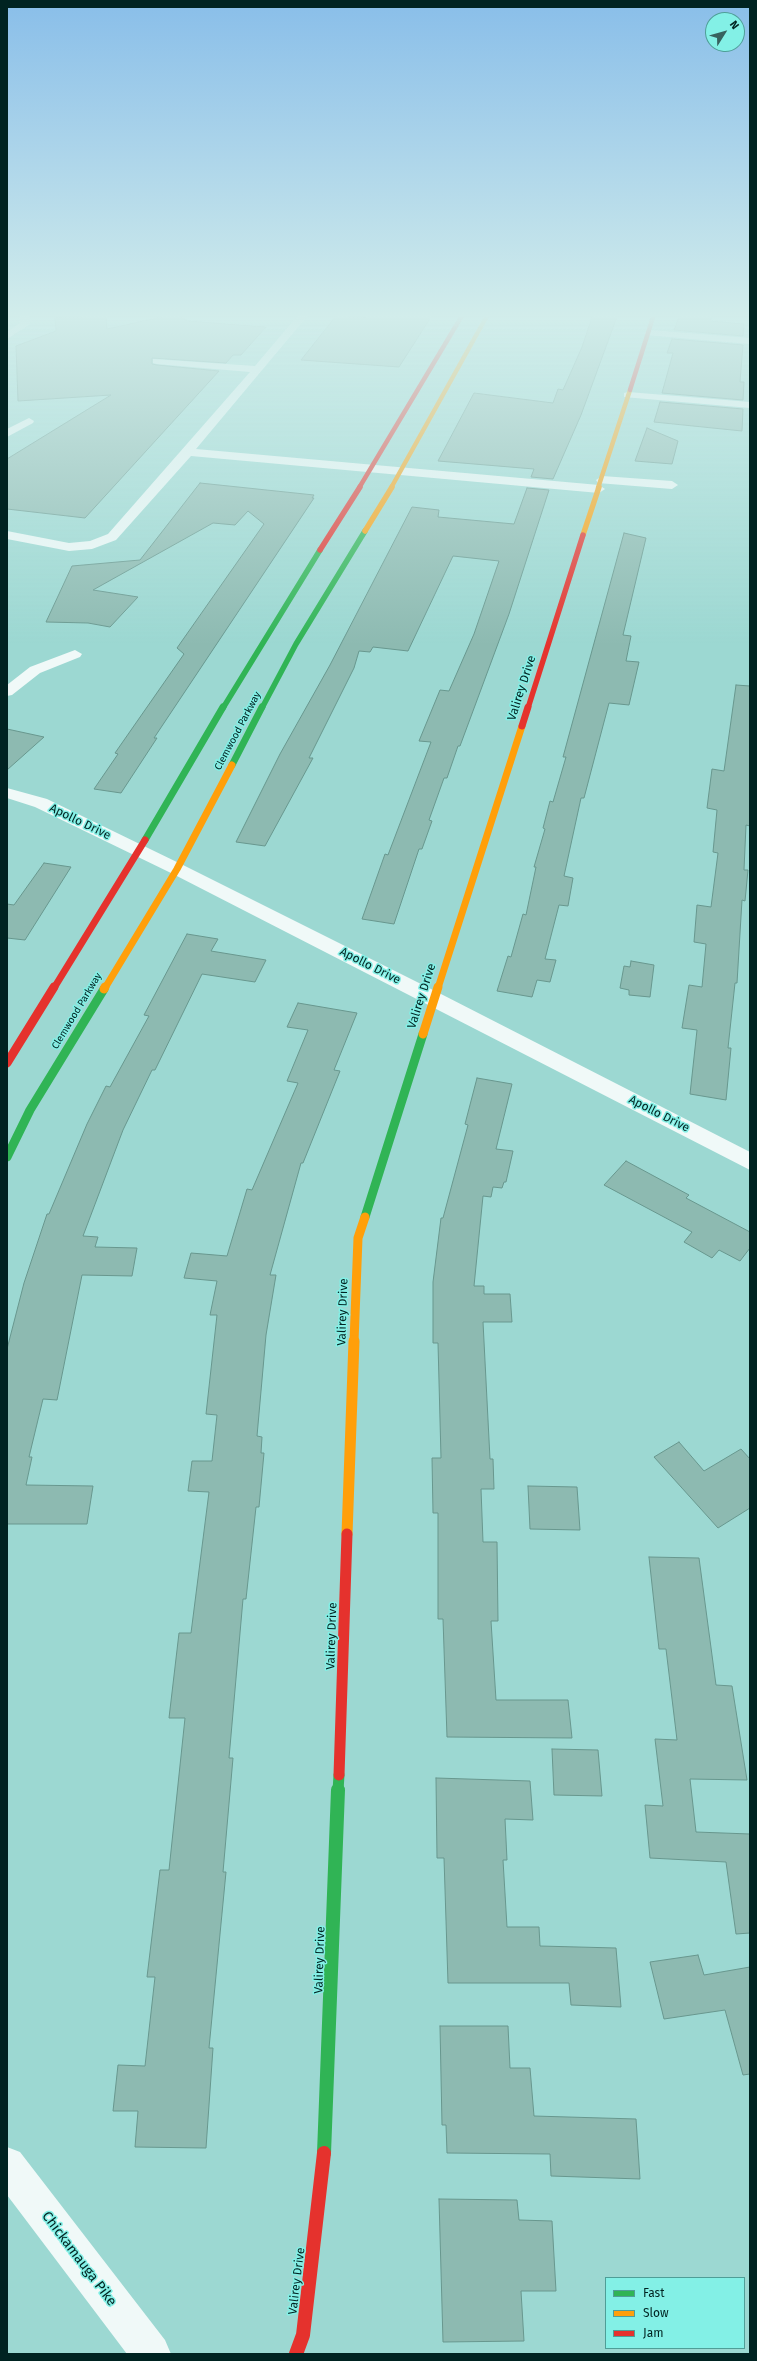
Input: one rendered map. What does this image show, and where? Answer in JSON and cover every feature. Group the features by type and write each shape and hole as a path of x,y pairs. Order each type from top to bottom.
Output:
{"street":[{"path":"7,434 24,424"},
{"path":"7,535 69,547 92,545 108,540 117,533 211,424"},
{"name":"Clemwood Parkway","path":"7,1063 139,851 264,640 398,424"},
{"name":"Clemwood Parkway","path":"7,1157 30,1110 177,869 296,644 402,472 428,424"},
{"name":"Valirey Drive","path":"296,2354 303,2335 325,2148 358,1238 619,424"},
{"path":"188,452 402,472 600,484 672,486"},
{"path":"7,692 35,670 75,654"},
{"name":"Apollo Drive","path":"7,793 41,803 177,869 434,998 750,1162"},
{"name":"Chickamauga Pike","path":"7,2165 151,2354"}],"building":[{"path":"64,424 171,424 85,518 7,509 7,459"},
{"path":"457,424 577,424 553,479 531,477 534,469 438,461"},
{"path":"675,424 742,424 742,431"},
{"path":"647,428 678,441 672,464 635,461"},
{"path":"200,483 314,495 312,498 314,498 154,738 157,738 121,793 94,789 118,754 115,753 184,654 177,648 264,524 248,511 235,525 213,523 93,590 138,597 110,627 88,623 46,622 72,566 140,560"},
{"path":"527,488 549,490 509,614 460,746 458,746 447,778 444,778 429,820 432,821 422,849 419,849 394,924 362,919 385,854 388,855 431,742 419,741 440,690 449,691 474,634 499,561 453,556 408,651 373,647 370,652 359,651 354,668 309,758 313,758 265,846 236,842 280,754 330,665 412,507 439,510 438,517 514,524"},
{"path":"624,533 646,538 623,635 631,636 626,661 639,662 629,705 609,703 584,798 581,798 564,876 573,878 568,906 559,905 545,959 556,960 550,982 537,980 532,997 497,991 508,956 511,957 523,914 526,915 536,867 534,867 545,829 543,828 550,801 553,802 566,757 563,757"},
{"path":"736,685 750,686 750,826 746,825 744,870 748,870 745,901 742,900 737,983 735,983 728,1048 731,1048 726,1100 690,1094 697,1030 682,1028 689,985 702,987 706,944 694,942 697,905 711,907 718,853 713,852 717,810 707,808 712,769 724,771"},
{"path":"7,729 44,737 7,770"},
{"path":"44,863 71,867 25,940 7,938 7,904 14,905"},
{"path":"187,934 218,939 211,951 266,960 255,982 202,974 155,1070 152,1070 123,1130 83,1236 98,1237 95,1247 137,1248 132,1276 82,1275 57,1400 43,1399 29,1457 32,1457 26,1485 93,1486 87,1524 7,1524 7,1349 24,1283 47,1214 49,1214 87,1124 106,1086 110,1087 149,1016 144,1015"},
{"path":"631,961 654,965 650,997 629,995 629,990 620,988 624,966 630,967"},
{"path":"298,1003 357,1013 334,1070 340,1071 303,1163 301,1163 270,1275 276,1275 266,1335 257,1436 262,1437 261,1453 264,1453 259,1507 256,1507 246,1599 243,1599 229,1758 233,1758 223,1872 226,1872 209,2048 213,2048 206,2148 135,2147 138,2111 113,2111 118,2065 145,2066 155,1977 147,1977 160,1870 169,1870 185,1718 169,1718 179,1633 191,1633 209,1492 188,1491 192,1461 212,1461 217,1415 206,1414 217,1315 210,1315 217,1281 184,1278 191,1253 227,1256 247,1189 252,1190 298,1083 287,1081 308,1030 287,1027"},
{"path":"477,1078 512,1084 496,1149 513,1151 506,1182 504,1182 502,1188 493,1187 491,1197 483,1196 474,1286 484,1286 484,1294 510,1294 512,1322 483,1322 490,1459 493,1459 494,1489 481,1489 483,1542 497,1542 498,1621 491,1621 496,1700 568,1700 572,1738 447,1737 443,1619 438,1619 438,1513 433,1513 432,1458 441,1458 438,1343 433,1343 433,1282 441,1218 443,1218 468,1125 465,1124"},
{"path":"626,1161 689,1195 686,1198 750,1232 750,1248 740,1261 719,1250 712,1258 684,1242 692,1232 604,1185"},
{"path":"679,1442 704,1471 741,1449 750,1459 750,1508 718,1528 654,1457"},
{"path":"528,1486 577,1487 580,1530 530,1529"},
{"path":"649,1557 699,1558 716,1685 732,1686 747,1780 690,1779 696,1832 750,1834 750,1933 736,1934 726,1862 650,1858 645,1805 663,1806 655,1739 677,1740 666,1649 659,1649"},
{"path":"552,1749 598,1750 602,1796 554,1795"},
{"path":"436,1778 530,1781 533,1820 505,1819 507,1860 503,1860 507,1927 539,1927 540,1946 616,1948 621,2007 571,2005 569,1983 448,1983 444,1858 437,1858"},
{"path":"698,1955 704,1975 750,1967 750,2074 743,2075 725,2010 664,2019 650,1962"},
{"path":"440,2026 508,2026 510,2068 530,2068 534,2116 636,2119 640,2179 551,2176 550,2154 447,2153 446,2125 442,2125"},
{"path":"439,2199 517,2200 519,2220 552,2221 556,2291 521,2291 524,2341 443,2342"}],"traffic: fast":[{"path":"232,765 296,644 365,531"},
{"path":"145,840 263,640 320,550"},
{"path":"7,1157 30,1110 104,989"},
{"path":"365,1217 423,1034"},
{"path":"324,2153 339,1775"}],"traffic: slow":[{"path":"365,531 401,472 427,424"},
{"path":"583,535 619,424"},
{"path":"423,1034 522,726"},
{"path":"104,989 177,869 232,765"},
{"path":"347,1534 358,1238 365,1217"}],"traffic: jam":[{"path":"320,550 398,424"},
{"path":"522,726 583,535"},
{"path":"7,1063 145,840"},
{"path":"339,1775 347,1534"},
{"path":"296,2354 303,2335 324,2153"}]}
